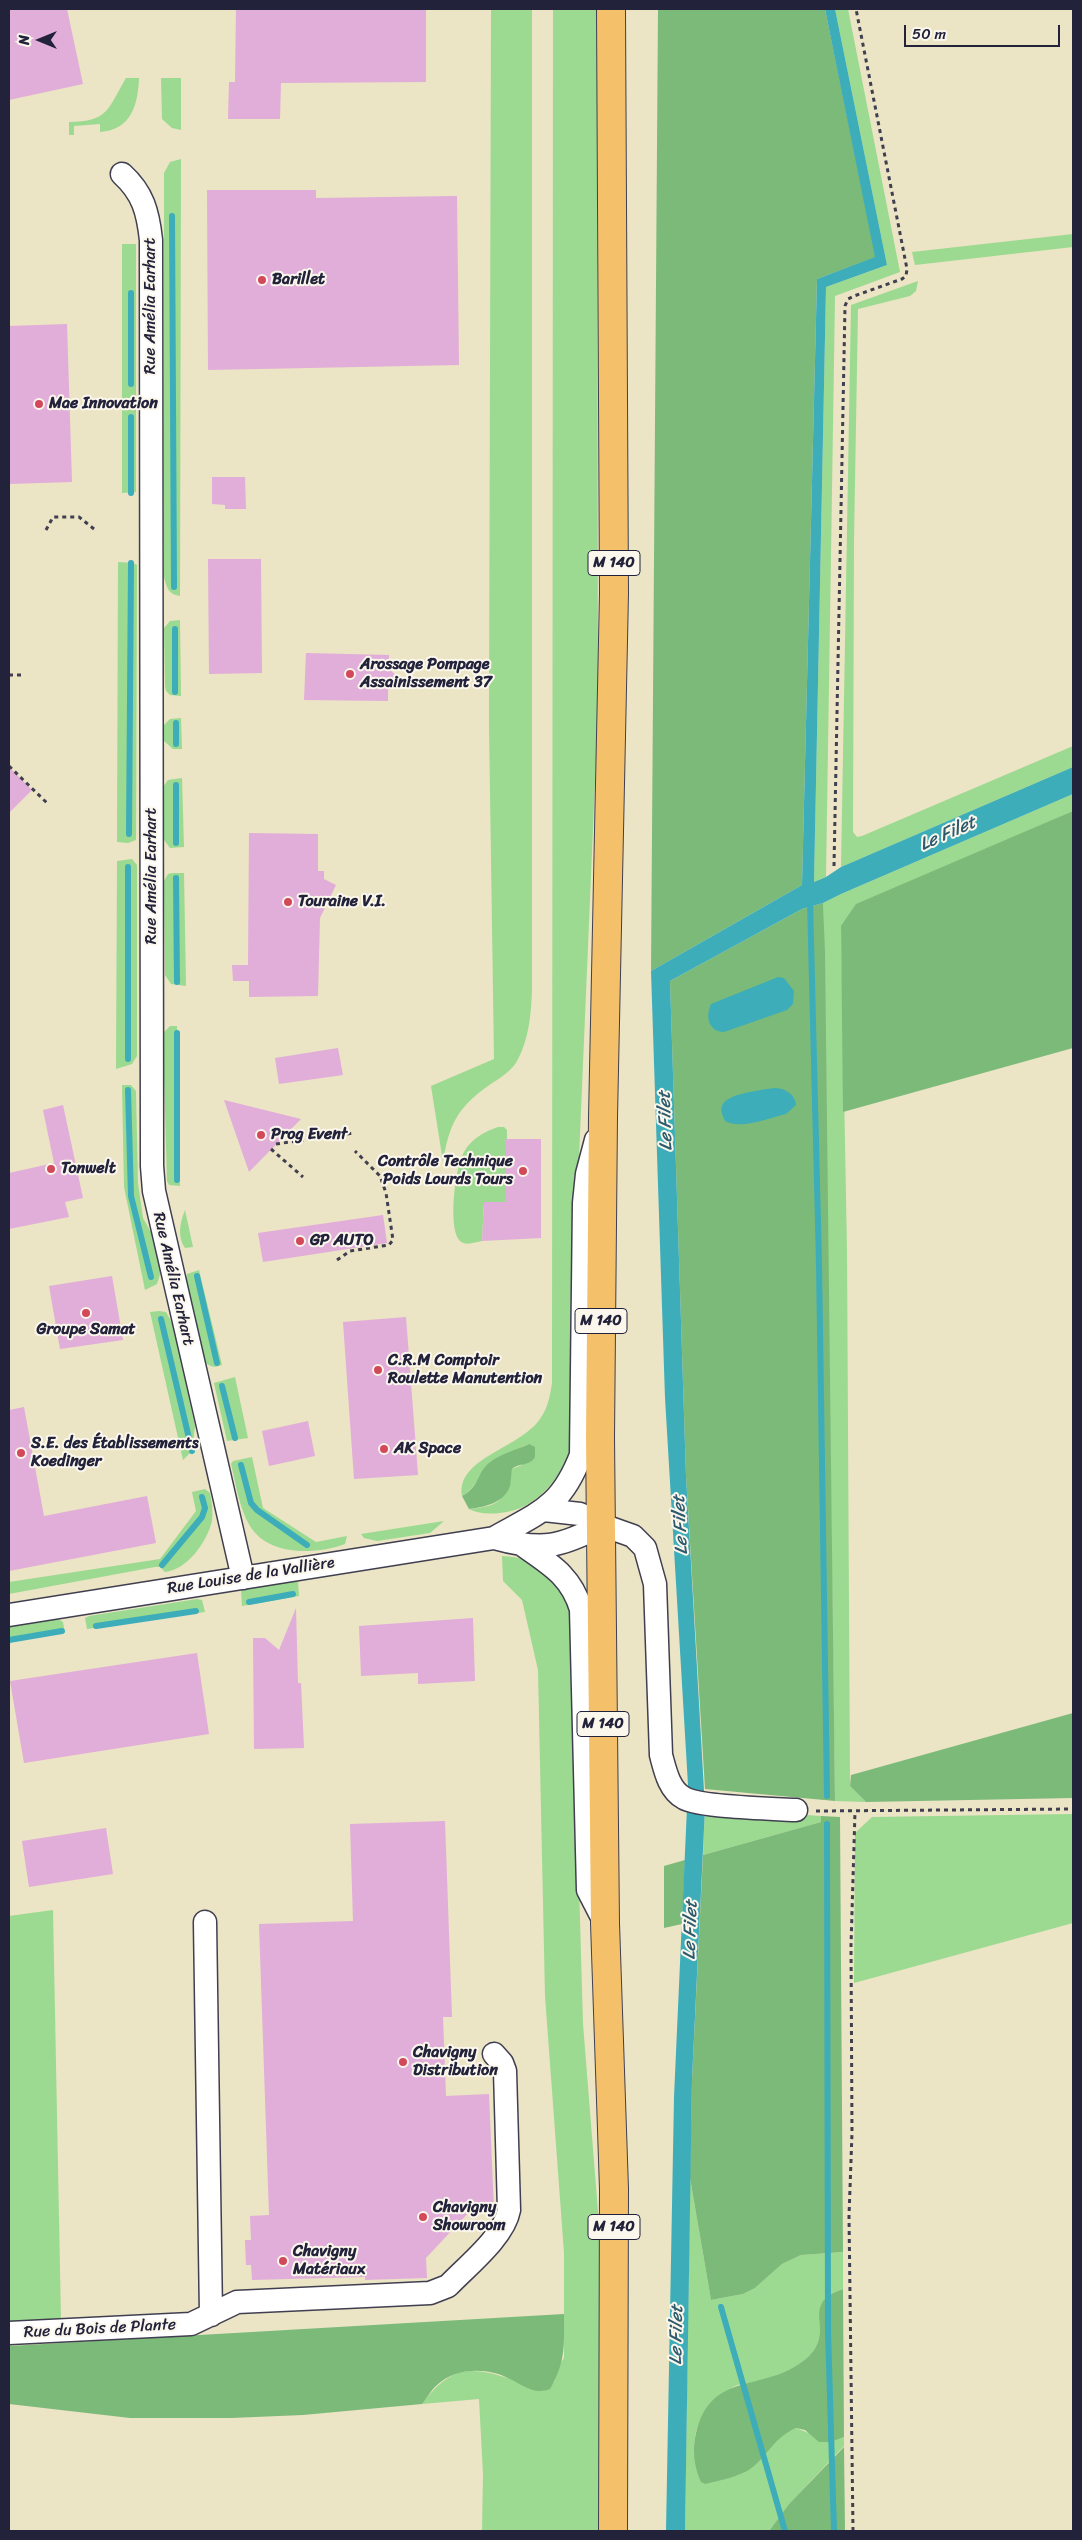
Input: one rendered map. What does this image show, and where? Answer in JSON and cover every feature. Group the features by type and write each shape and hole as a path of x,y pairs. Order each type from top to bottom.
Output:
{"main road":[{"name":"M 140","path":"611,9 614,593 603,1117 602,1525 605,1923 614,2189 613,2531"}],"street":[{"name":"Rue Amélia Earhart","path":"122,174 140,192 146,206 151,240 152,1166 157,1212 242,1578"},
{"name":"Rue Louise de la Vallière","path":"9,1615 494,1538 544,1510 567,1486 581,1455 584,1203 587,1174 603,1117"},
{"path":"544,1510 580,1514 602,1525 633,1536 645,1548 655,1584 661,1755 667,1779 691,1800 796,1810"},
{"name":"Rue Louise de la Vallière","path":"494,1538 524,1546 543,1546 573,1540 602,1525"},
{"name":"Rue Louise de la Vallière","path":"524,1546 565,1578 575,1591 581,1609 588,1890 605,1923"},
{"path":"205,1922 201,2319 237,2302 430,2293 448,2286 503,2228 509,2210 505,2071 502,2062 494,2054"},
{"name":"Rue du Bois de Plante","path":"9,2333 201,2319"}],"path":[{"path":"834,866 844,318 848,299 902,279 906,276 907,269 856,9"},
{"path":"46,530 53,517 79,517 94,529"},
{"path":"9,676 20,675"},
{"path":"9,766 47,803"},
{"path":"276,1144 354,1133"},
{"path":"272,1149 303,1177"},
{"path":"337,1260 350,1251 389,1245 393,1240 386,1192 380,1176 355,1151"},
{"path":"796,1810 855,1812 1073,1809"},
{"path":"853,2531 849,2216 852,2133 851,1946 855,1812"}],"green space":[{"path":"491,9 532,9 532,990 529,1027 517,1061 508,1072 477,1094 456,1118 448,1138 443,1162 431,1086 494,1059 489,725"},
{"path":"553,9 597,9 598,711 578,1181 572,1450 552,1483 535,1500 513,1510 488,1513 469,1509 489,1506 500,1499 507,1487 512,1469 522,1465 529,1444 497,1462 462,1496 463,1483 469,1472 479,1463 518,1438 540,1419 547,1406 552,1383"},
{"path":"658,9 825,9 876,257 817,279 802,885 651,971"},
{"path":"835,9 848,9 900,272 835,296 826,877 814,882 826,287 887,265"},
{"path":"126,78 139,78 137,98 126,121 119,127 100,132 100,124 74,126 74,135 69,135 69,122 92,119 106,111"},
{"path":"161,78 181,78 181,130 172,128 162,119"},
{"path":"181,159 180,596 173,594 169,590 164,577 164,173 170,162"},
{"path":"1073,234 1073,247 915,265 912,252"},
{"path":"122,244 136,244 136,492 122,493"},
{"path":"918,281 916,291 910,296 858,309 854,540 853,832 857,837 862,836 1073,746 1073,767 841,867 851,305"},
{"path":"118,562 137,565 136,840 128,843 117,842"},
{"path":"180,620 181,696 170,695 166,691 164,628 170,621"},
{"path":"181,718 182,749 173,749 164,741 163,726 170,719"},
{"path":"182,778 184,847 170,848 164,840 163,787 168,780"},
{"path":"1073,794 1073,811 1021,834 841,926 847,1252 850,1786 866,1802 835,1801 823,903"},
{"path":"1073,811 1073,1048 843,1112 841,926 856,904"},
{"path":"132,859 137,865 137,1056 132,1064 116,1069 117,861"},
{"path":"184,873 186,986 171,984 165,975 164,881 168,874"},
{"path":"823,903 835,1801 705,1789 686,1476 670,981 802,909"},
{"path":"170,1026 177,1026 180,1186 169,1185 167,1181 163,1040 164,1032"},
{"path":"122,1085 131,1085 136,1091 138,1183 143,1218 153,1236 161,1271 157,1284 145,1290 124,1187"},
{"path":"498,1127 504,1127 507,1130 506,1202 484,1202 482,1241 470,1244 464,1243 459,1240 456,1233 453,1210 458,1170 467,1147 483,1133"},
{"path":"185,1210 193,1247 185,1248 182,1244 180,1229"},
{"path":"199,1270 222,1365 214,1367 205,1362 186,1279 187,1274"},
{"path":"150,1312 166,1312 173,1325 195,1426 192,1451 183,1460"},
{"path":"235,1377 248,1438 227,1441 214,1383"},
{"path":"529,1444 535,1447 535,1457 530,1462 512,1469 510,1486 507,1492 493,1503 469,1509 462,1496 472,1488 485,1467 498,1457"},
{"path":"252,1457 263,1508 316,1542 347,1536 345,1544 320,1550 293,1550 280,1548 258,1536 243,1512 231,1464 233,1461"},
{"path":"205,1489 210,1493 212,1521 201,1546 181,1566 165,1572 160,1567 155,1567 9,1594 9,1582 160,1559 196,1511 192,1492"},
{"path":"444,1521 430,1533 377,1541 364,1538 361,1534"},
{"path":"502,1556 526,1560 544,1570 558,1585 571,1604 583,2024 602,2262 604,2531 482,2531 483,2474 479,2399 422,2404 442,2383 451,2376 461,2372 483,2372 521,2381 554,2382 558,2367 564,2358 564,2253 545,1996 538,1670 522,1600 503,1581"},
{"path":"298,1581 299,1596 242,1606 241,1590"},
{"path":"197,1599 202,1600 205,1612 87,1629 85,1618 89,1616"},
{"path":"58,1619 63,1622 65,1633 12,1641 9,1645 9,1627"},
{"path":"1073,1713 1073,1798 866,1802 850,1786 851,1775"},
{"path":"705,1808 821,1816 821,1822 703,1855"},
{"path":"1073,1814 1073,1923 854,1983 855,1833 872,1817"},
{"path":"821,1816 840,1817 843,2252 801,2255 782,2264 755,2288 743,2294 711,2300 690,2178 692,2079 703,1855 821,1822"},
{"path":"685,1860 682,1924 664,1928 664,1866"},
{"path":"53,1910 61,2321 9,2323 9,1916"},
{"path":"690,2178 711,2300 743,2294 755,2288 782,2264 801,2255 843,2252 843,2289 830,2295 823,2302 820,2311 819,2338 816,2348 798,2365 780,2375 733,2387 707,2410 699,2423 695,2437 694,2455 736,2476 753,2467 777,2438 796,2428 831,2442 844,2437 844,2446 789,2504 769,2531 685,2531"},
{"path":"843,2289 844,2437 831,2442 819,2442 805,2430 796,2428 782,2436 748,2470 724,2480 705,2484 701,2482 695,2464 694,2445 696,2433 704,2412 715,2399 728,2390 793,2368 809,2356 816,2346 819,2337 822,2302 830,2295"},
{"path":"564,2314 564,2344 559,2370 550,2389 544,2391 529,2389 492,2372 472,2371 462,2372 444,2379 433,2389 422,2404 303,2415 231,2418 130,2418 9,2404 9,2346"},
{"path":"844,2447 845,2531 769,2531 789,2504"}],"water":[{"name":"Le Filet","path":"825,9 835,9 887,265 826,287 814,882 841,867 1073,767 1073,794 823,903 802,909 670,981 686,1476 705,1808 692,2079 685,2531 666,2531 674,2097 688,1785 665,1398 651,971 802,885 817,279 875,257"},
{"path":"778,977 784,978 794,991 793,1004 787,1010 724,1032 712,1027 708,1014 711,1004"},
{"path":"774,1088 786,1090 794,1098 796,1105 786,1114 747,1124 725,1121 721,1110 725,1102 730,1098 745,1093"}],"building":[{"path":"9,9 67,9 83,84 9,100"},
{"path":"236,9 426,9 426,82 281,83 280,119 228,119 229,82 235,82"},
{"path":"207,190 316,190 316,198 457,196 459,365 208,370"},
{"name":"Mae Innovation","path":"67,324 72,482 9,484 9,326"},
{"path":"212,477 245,477 246,509 225,509 225,505 212,504"},
{"path":"208,559 261,559 262,673 209,674"},
{"name":"Arossage Pompage Assainissement 37","path":"306,653 389,655 389,669 400,679 388,690 388,701 304,700"},
{"path":"9,767 32,790 9,813"},
{"name":"Touraine V.I.","path":"249,833 318,834 318,871 324,871 324,879 336,885 320,918 318,996 249,997 249,981 233,981 232,965 248,965"},
{"path":"338,1048 343,1075 279,1084 275,1058"},
{"name":"Prog Event","path":"224,1100 301,1119 249,1172"},
{"name":"Tonwelt","path":"63,1105 83,1198 65,1202 69,1217 9,1229 9,1173 54,1163 43,1110"},
{"name":"Contrôle Technique Poids Lourds Tours","path":"506,1139 541,1139 541,1238 482,1241 484,1202 506,1202"},
{"name":"GP AUTO","path":"383,1215 387,1243 263,1262 258,1233"},
{"name":"Groupe Samat","path":"112,1276 123,1340 60,1349 49,1286"},
{"name":"C.R.M Comptoir Roulette Manutention","path":"406,1317 418,1475 354,1479 343,1322"},
{"name":"S.E. des Établissements Koedinger","path":"24,1407 44,1516 147,1496 156,1543 9,1571 9,1410"},
{"path":"308,1421 315,1456 269,1466 262,1431"},
{"path":"296,1608 298,1683 301,1683 304,1748 254,1749 253,1638 265,1638 279,1650"},
{"path":"473,1618 475,1681 418,1684 418,1673 361,1676 359,1626"},
{"path":"197,1653 209,1734 24,1763 10,1681"},
{"path":"445,1821 452,2017 443,2017 446,2096 489,2094 494,2210 471,2210 426,2258 427,2278 365,2280 365,2277 252,2280 251,2265 246,2265 245,2240 251,2240 250,2216 269,2215 259,1924 353,1921 350,1824"},
{"path":"106,1828 113,1874 29,1887 22,1841"}],"waterway":[{"path":"172,216 174,587"},
{"path":"131,293 131,384"},
{"path":"131,417 131,493"},
{"path":"129,834 131,563"},
{"path":"175,629 175,692"},
{"path":"176,723 176,744"},
{"path":"176,785 176,843"},
{"path":"128,867 128,1059"},
{"path":"176,878 177,982"},
{"path":"810,900 819,1264 827,1796"},
{"path":"177,1033 177,1180"},
{"path":"128,1090 131,1196 151,1277"},
{"path":"197,1276 217,1363"},
{"path":"161,1319 192,1451"},
{"path":"222,1386 235,1438"},
{"path":"241,1465 251,1503 257,1510 307,1545"},
{"path":"162,1565 202,1517 205,1508 202,1497"},
{"path":"249,1602 293,1594"},
{"path":"96,1626 196,1611"},
{"path":"9,1640 62,1631"},
{"path":"827,1824 828,2331 834,2531"},
{"path":"721,2307 785,2531"}],"place":[{"name":"Barillet","path":"262,280"},
{"name":"Mae Innovation","path":"39,404"},
{"name":"Arossage Pompage Assainissement 37","path":"350,674"},
{"name":"Touraine V.I.","path":"288,902"},
{"name":"Prog Event","path":"261,1135"},
{"name":"Tonwelt","path":"51,1169"},
{"name":"Contrôle Technique Poids Lourds Tours","path":"523,1171"},
{"name":"GP AUTO","path":"300,1241"},
{"name":"Groupe Samat","path":"86,1313"},
{"name":"C.R.M Comptoir Roulette Manutention","path":"378,1370"},
{"name":"AK Space","path":"384,1449"},
{"name":"S.E. des Établissements Koedinger","path":"21,1453"},
{"name":"Chavigny Distribution","path":"403,2062"},
{"name":"Chavigny Showroom","path":"423,2217"},
{"name":"Chavigny Matériaux","path":"283,2261"}]}
